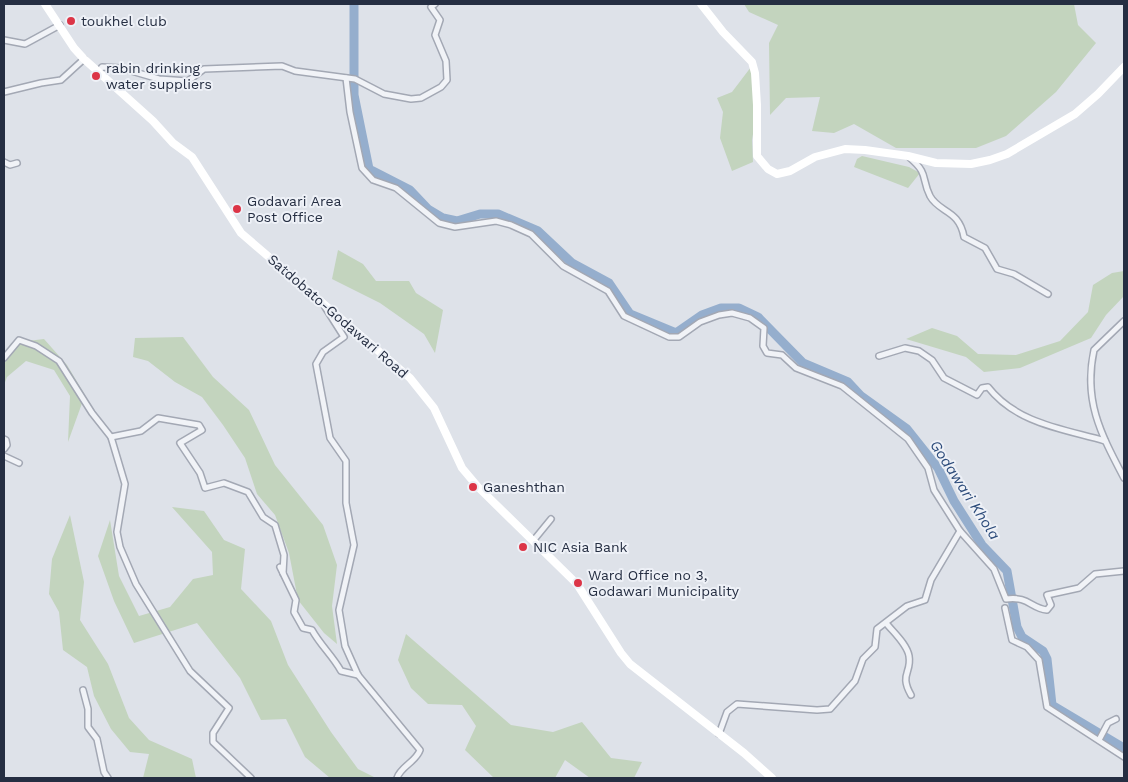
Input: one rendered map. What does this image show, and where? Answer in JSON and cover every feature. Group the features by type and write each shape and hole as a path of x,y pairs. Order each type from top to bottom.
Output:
{"street":[{"name":"Satdobato-Godawari Road","path":"45,4 74,48 84,59 196,162 241,233 410,378 434,408 462,468 478,487 577,584 630,664 772,778"},
{"path":"98,72 102,67 121,68 159,79 188,81 204,70 282,66 294,71 355,79 384,94 411,99 421,98 441,87 447,80 446,61 436,35 440,20 431,7 435,4"},
{"path":"701,4 723,32 752,62 755,73 757,105 757,156 768,169 782,174 815,157 845,150 865,150 908,156 936,163 970,164 1008,154 1075,114 1124,67"},
{"path":"4,40 25,44 60,26"},
{"path":"4,92 62,80 84,59"},
{"path":"346,78 359,162 366,174 373,180 396,188 430,216 449,226 496,221 512,225 531,234 563,266 608,291 624,316 669,337 679,337 700,322 719,315 732,313 750,318 764,328 763,346 767,353 782,355 796,368 842,386 908,439 928,468 934,490 960,531 994,569 1006,599 1022,598 1038,609 1047,610 1050,605 1047,595 1079,588 1095,574 1124,571"},
{"path":"908,156 924,173 930,197 962,223 964,237 985,248 996,269 1014,274 1048,294"},
{"path":"4,162 10,165 17,163"},
{"path":"324,304 344,337 322,352 316,364 330,438 346,461 346,503 354,545 352,561 341,597 340,623 345,646 358,675 420,750 418,756 400,772 397,778"},
{"path":"1124,321 1094,350 1091,362 1090,393 1093,411 1124,478"},
{"path":"4,358 19,340 36,346 59,361 92,413 111,437 125,484 117,532 120,547 136,584 190,670 229,708 213,733 213,742 250,778"},
{"path":"879,356 905,348 919,351 932,360 944,378 977,395 982,388 988,387 1002,402 1050,428 1105,440"},
{"path":"111,437 141,431 158,418 199,425 202,430 180,443 200,473 205,488 224,484 248,492 263,517 275,525 284,555 283,573"},
{"path":"4,439 7,445 4,449"},
{"path":"4,456 19,462"},
{"path":"533,541 551,519"},
{"path":"719,734 730,708 737,704 817,710 830,709 855,681 863,659 875,647 877,629 908,606 925,600 932,580 960,531"},
{"path":"280,566 296,600 294,612 303,628 312,630 323,650 332,656 341,671 358,675"},
{"path":"1005,608 1012,640 1027,647 1039,660 1047,707 1124,757"},
{"path":"886,623 908,653 909,661 904,683 910,695"},
{"path":"83,690 88,709 88,727 97,739 104,772 108,778"},
{"path":"1099,740 1103,729 1111,720 1116,719"}],"green space":[{"path":"744,4 1074,4 1078,25 1096,43 1056,92 1006,136 976,148 896,148 854,124 834,133 812,131 820,97 786,98 770,115 769,43 778,25 749,12"},
{"path":"751,67 757,110 752,140 753,162 732,171 720,138 723,112 717,98 732,92"},
{"path":"862,156 909,167 920,173 908,188 854,167 857,159"},
{"path":"338,250 363,264 376,281 409,281 416,293 443,310 435,353 424,334 380,303 332,279"},
{"path":"1124,271 1124,296 1106,315 1091,338 1020,368 984,372 966,357 906,339 932,328 957,336 978,354 1016,355 1060,341 1088,312 1093,285 1112,273"},
{"path":"183,337 213,377 249,410 275,465 323,525 337,565 332,606 337,644 324,633 298,600 289,553 275,515 257,494 245,458 223,425 202,397 175,382 148,361 133,357 135,338"},
{"path":"44,339 67,365 85,395 68,442 70,396 54,370 26,361 7,377 4,385 4,366 11,343"},
{"path":"172,507 204,511 224,540 245,549 241,589 271,621 288,665 331,732 358,769 376,778 330,778 305,757 286,719 261,720 240,678 197,623 134,643 114,601 98,556 110,520 119,576 139,616 170,607 193,579 213,575 212,552"},
{"path":"70,515 84,582 80,620 108,664 129,718 149,740 192,759 196,778 143,778 149,754 130,752 111,729 94,696 87,667 63,650 59,612 49,594 52,559"},
{"path":"406,634 511,725 553,732 582,722 611,758 642,762 634,778 590,778 565,760 555,778 494,778 465,750 476,726 462,705 428,704 411,688 398,660"}],"waterway":[{"name":"Godawari Khola","path":"354,4 354,95 369,169 410,190 428,209 443,218 457,221 480,214 498,214 538,231 572,263 609,283 630,314 676,333 702,315 721,308 739,308 758,317 803,363 848,382 861,396 907,429 938,468 954,501 982,545 1007,571 1017,627 1022,637 1043,651 1047,659 1052,705 1124,748"}],"place":[{"name":"toukhel club","path":"71,21"},
{"name":"rabin drinking water suppliers","path":"96,76"},
{"name":"Godavari Area Post Office","path":"237,209"},
{"name":"Ganeshthan","path":"473,487"},
{"name":"NIC Asia Bank","path":"523,547"},
{"name":"Ward Office no 3, Godawari Municipality","path":"578,583"}]}
